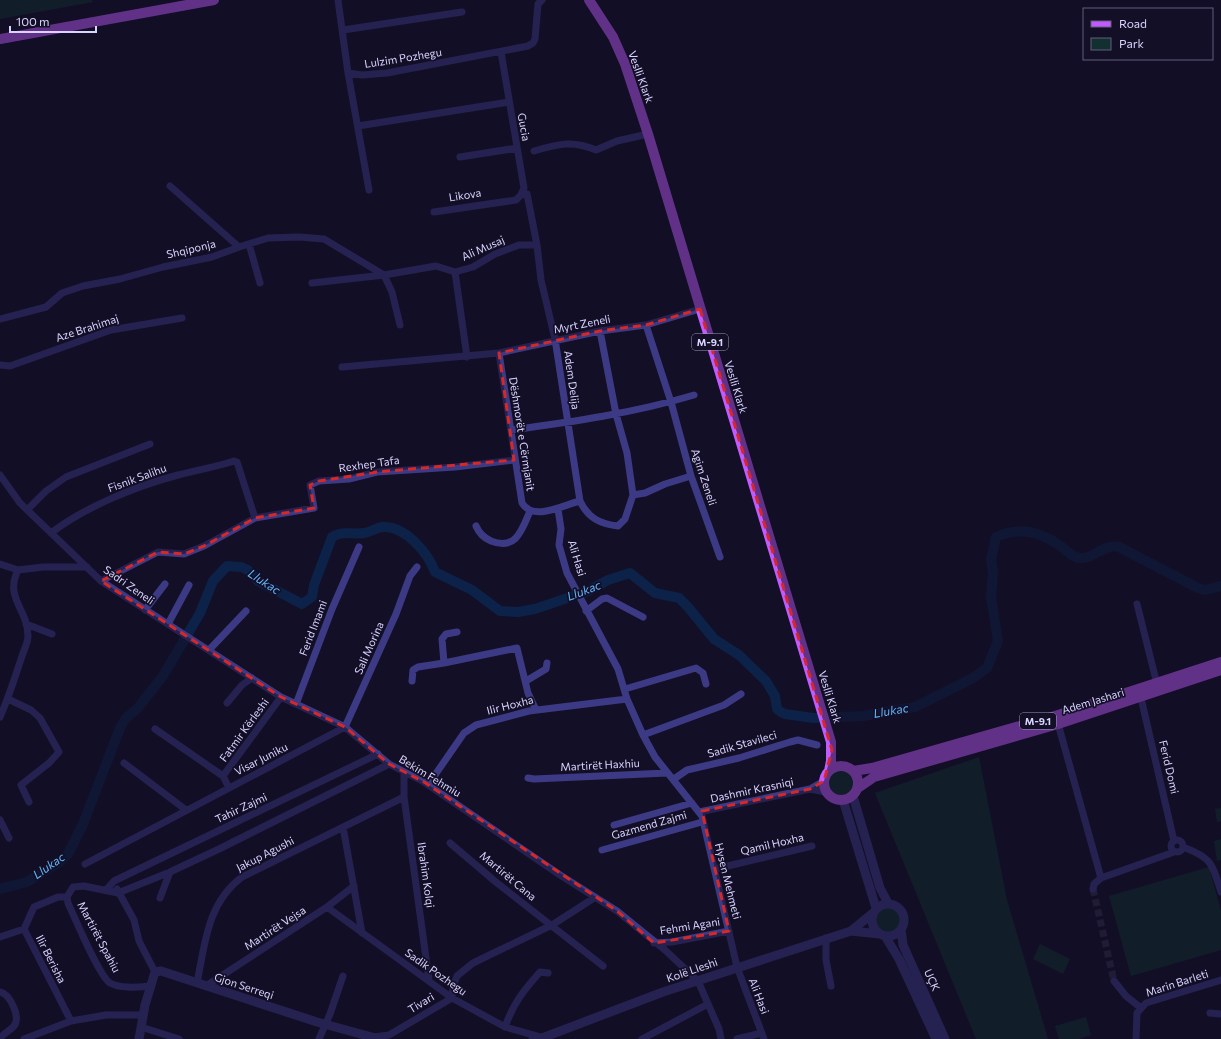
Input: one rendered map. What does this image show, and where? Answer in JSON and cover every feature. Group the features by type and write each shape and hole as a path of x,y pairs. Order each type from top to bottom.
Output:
{"main road":[{"path":"0,39 214,0"},
{"name":"Veslli Klark","path":"589,0 613,37 625,64 648,134 831,742 831,761 829,771"},
{"name":"M-9.1","path":"824,781 829,771 837,766 850,769 872,768 1057,720 1221,662"},
{"name":"Adem Jashari","path":"855,792 874,778 915,764 1057,720 1142,698 1221,670"},
{"name":"Veslli Klark","path":"831,742 850,769"},
{"name":"M-9.1","path":"843,800 855,792 858,779 850,769"},
{"path":"824,781 826,792 834,798 843,800"}],"street":[{"path":"338,0 348,73 369,190"},
{"name":"Lulzim Pozhegu","path":"348,73 362,75 387,73 501,52 533,43 538,4 542,0"},
{"path":"343,30 462,12"},
{"name":"Gucia","path":"501,52 508,102 524,188 522,195"},
{"path":"358,126 508,102"},
{"path":"534,151 558,144 575,143 596,150 617,141 648,134"},
{"path":"460,157 517,148"},
{"path":"170,186 239,247"},
{"name":"Adem Delija","path":"522,195 527,194 537,245 541,280 556,339 567,423 578,479 580,501"},
{"name":"Likova","path":"434,212 513,200 522,195"},
{"name":"Shqiponja","path":"0,318 46,307 62,293 84,286 212,257 268,238 299,237 324,239 384,275"},
{"path":"249,244 260,283"},
{"name":"Ali Musaj","path":"455,272 473,267 495,254 519,245 537,245"},
{"path":"312,283 384,275 436,266 455,272 467,357"},
{"path":"384,275 392,292 400,324"},
{"name":"Myrt Zeneli","path":"342,367 499,353 539,345 556,339 646,325 700,309"},
{"name":"Aze Brahimaj","path":"0,365 10,366 111,330 182,318"},
{"name":"Agim Zeneli","path":"646,325 671,402 691,476 720,557"},
{"path":"476,526 478,532 488,539 499,544 509,543 516,538 530,511 558,509 580,501 591,517 605,524 618,526 625,519 633,495 627,453 616,414 600,331"},
{"name":"Dëshmorët e Cërmjanit","path":"499,353 514,460 522,503 526,509 530,511"},
{"path":"567,423 671,402 694,395"},
{"name":"Adem Delija","path":"511,430 567,423"},
{"path":"27,510 46,491 66,477 150,444"},
{"name":"Rexhep Tafa","path":"101,581 158,552 184,554 204,546 255,518 314,508 310,485 319,481 349,479 377,472 455,467 514,460"},
{"name":"Fisnik Salihu","path":"51,533 65,522 138,488 178,475 234,461 237,462 255,518"},
{"name":"Sadri Zeneli","path":"0,475 27,510 101,581 209,650"},
{"path":"633,495 652,491 665,484 691,476"},
{"name":"Ali Hasi","path":"558,509 560,529 559,545 567,573 584,608"},
{"name":"Ferid Imami","path":"296,704 352,560 359,547"},
{"path":"0,564 18,570 43,567 87,567"},
{"name":"Sali Morina","path":"346,728 396,614 410,576 417,567"},
{"path":"0,717 8,699 27,643 26,624 14,598 12,582 18,570"},
{"path":"145,610 165,584"},
{"path":"168,624 189,585"},
{"path":"643,617 607,598 584,608 618,669 627,699 643,735 655,757 700,812"},
{"path":"1137,604 1157,684"},
{"path":"209,650 246,610"},
{"path":"26,624 52,634"},
{"path":"444,663 442,639 446,634 457,632"},
{"path":"412,681 413,670 418,666 444,663 514,647 518,649 528,693 536,710"},
{"name":"Bekim Fehmiu","path":"209,650 281,697 346,728 389,764 428,785 594,898"},
{"path":"526,681 546,669 547,663"},
{"path":"625,689 696,668 703,673 706,684"},
{"path":"227,703 242,685 252,678"},
{"path":"643,735 724,705 741,694"},
{"name":"Fatmir Kërleshi","path":"223,776 281,697"},
{"name":"Ferid Domi","path":"1142,698 1174,841"},
{"path":"8,699 31,710 40,718 60,752 22,785 29,802"},
{"name":"Ilir Hoxha","path":"428,785 464,733 476,725 536,710 627,699"},
{"path":"1057,720 1099,876 1101,878"},
{"name":"Visar Juniku","path":"85,864 141,836 228,788 346,728"},
{"name":"Fatmir Kërleshi","path":"155,729 223,776 228,788"},
{"name":"Sadik Stavileci","path":"674,779 687,770 739,758 798,740 817,745"},
{"name":"Tahir Zajmi","path":"106,890 114,881 378,754"},
{"path":"124,764 186,810"},
{"path":"106,890 118,892 170,872 389,764"},
{"name":"Ibrahim Kolqi","path":"404,772 404,796 429,980"},
{"name":"Martirët Haxhiu","path":"531,778 667,773"},
{"name":"Dashmir Krasniqi","path":"700,812 810,789 824,781"},
{"name":"Dashmir Krasniqi","path":"810,789 826,792"},
{"name":"UÇK","path":"855,792 880,888 888,903 898,907 902,912 904,917 902,929 903,945 945,1039"},
{"name":"Jakup Agushi","path":"202,984 208,926 216,907 230,886 242,877 404,796"},
{"name":"UÇK","path":"843,800 874,910 872,925 882,935 899,959 936,1039"},
{"path":"614,825 692,803"},
{"name":"Hysen Mehmeti","path":"700,812 737,967"},
{"path":"0,820 9,838"},
{"name":"Gazmend Zajmi","path":"602,850 702,822"},
{"path":"343,827 362,933"},
{"path":"1174,852 1171,846 1174,841 1180,841 1183,847 1203,855 1208,860 1221,892"},
{"name":"Martirët Cana","path":"450,843 497,883 552,925"},
{"name":"Qamil Hoxha","path":"714,869 812,846"},
{"path":"1093,889 1094,884 1101,878 1174,852 1180,852 1183,847"},
{"path":"160,898 170,872"},
{"path":"114,881 118,892 134,920 139,941 155,972 142,1015 139,1039"},
{"name":"Martirët Spahiu","path":"106,890 84,886 73,887 67,897 68,903 105,978 118,985 136,988 150,986"},
{"name":"Martirët Vejsa","path":"202,984 327,907 354,886"},
{"path":"24,929 34,907 58,897 67,897"},
{"name":"Tivari","path":"326,1025 375,1038 389,1035 452,998 453,986 457,976 473,962 552,925 594,898"},
{"name":"Fehmi Agani","path":"594,898 617,911 698,981 719,1029 721,1039"},
{"path":"851,930 874,910 888,903"},
{"name":"Sadik Pozhegu","path":"327,907 452,998 505,1026 538,1038"},
{"path":"552,925 603,966"},
{"name":"Ilir Berisha","path":"0,937 24,929 71,1021"},
{"path":"851,930 892,936 902,929"},
{"name":"Kolë Lleshi","path":"538,1038 553,1036 656,994 851,930"},
{"name":"Fehmi Agani","path":"654,943 672,942 729,931"},
{"path":"826,938 826,960 831,986"},
{"name":"Ali Hasi","path":"737,967 763,1036 737,1039"},
{"name":"Gjon Serreqi","path":"155,972 161,971 326,1025"},
{"path":"505,1026 511,1009 518,996 540,972 548,973"},
{"path":"319,1039 326,1025 342,976"},
{"name":"Marin Barleti","path":"1141,1008 1146,1003 1221,980"},
{"path":"1114,981 1126,996 1141,1008 1137,1013 1136,1039"},
{"path":"0,992 7,996 16,1015 17,1021 14,1026 0,1039"},
{"path":"642,1039 708,1004"},
{"path":"1210,1013 1221,1014"},
{"path":"24,1039 71,1021 106,1015 142,1015"},
{"path":"141,1027 179,1039"}],"highlighted area":[{"path":"700,309 832,750 824,781 810,789 702,811 729,931 654,943 617,911 424,782 389,764 345,727 281,697 101,581 158,552 184,554 204,546 255,518 314,508 310,485 319,481 377,472 514,460 499,353 600,331 646,325"}],"green space":[{"path":"0,0 92,0 93,2 0,19"},
{"path":"979,757 1007,900 1048,1039 976,1039 875,793"},
{"path":"841,770 850,774 854,783 850,792 841,796 832,792 828,783 832,774"},
{"path":"1221,808 1221,821 1217,822 1215,809"},
{"path":"1221,839 1221,860 1217,861 1214,841"},
{"path":"1209,867 1221,911 1221,950 1131,976 1109,896"},
{"path":"888,906 897,910 901,919 897,928 888,932 879,928 875,919 879,910"},
{"path":"1040,944 1070,959 1063,974 1033,959"},
{"path":"1086,1017 1091,1035 1079,1039 1059,1039 1055,1026"}],"waterway":[{"name":"Llukac","path":"0,889 27,882 58,863 68,854 83,824 120,728 126,718 137,709 163,676 200,613 213,581 227,566 241,567 248,570 258,581 302,604 312,597 314,585 332,537 344,533 364,533 382,527 399,531 407,535 421,549 435,572 472,590 500,611 518,612 535,609 588,591 608,580 630,573 655,593 679,598 714,639 739,655 766,681 775,696 777,709 785,714 813,718 863,716 915,707 973,678 987,668 998,641 991,597 993,573 991,559 996,537 1005,534 1022,531 1038,534 1054,542 1078,558 1086,558 1103,549 1119,547 1198,588 1205,590 1221,586"}],"tunnel":[{"path":"1093,889 1114,981"}]}
